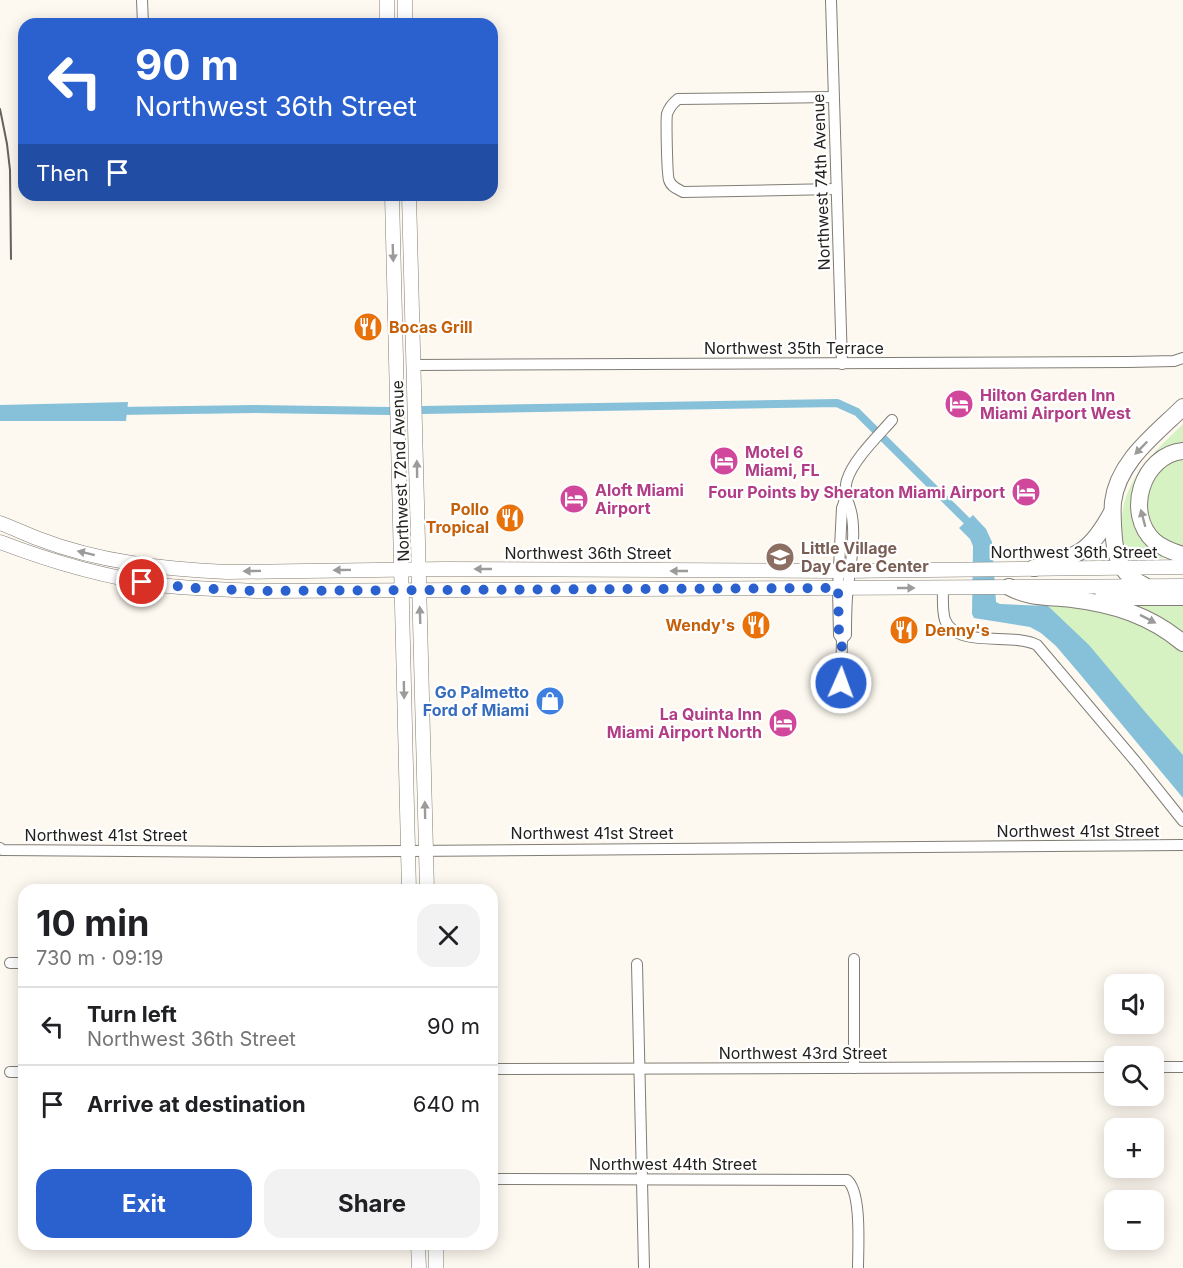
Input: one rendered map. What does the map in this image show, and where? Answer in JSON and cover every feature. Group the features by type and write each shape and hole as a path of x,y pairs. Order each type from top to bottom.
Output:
{"highway":[{"path":"1145,586 1130,578 1122,568 1116,554 1113,511 1116,489 1136,453 1183,407"},
{"path":"1183,451 1167,455 1150,470 1140,492 1140,506 1146,531 1153,540 1183,555"},
{"path":"1034,568 1066,559 1085,549 1096,538 1113,511"},
{"path":"1009,587 1023,595 1072,599 1183,597"},
{"path":"1072,599 1119,608 1143,616 1164,628 1183,643"}],"main road":[{"path":"387,0 387,18"},
{"path":"405,0 405,18"},
{"name":"Northwest 72nd Avenue","path":"392,201 409,884"},
{"name":"Northwest 72nd Avenue","path":"409,201 427,884"},
{"name":"Northwest 36th Street","path":"4,524 40,539 125,562 227,572 1183,567"},
{"name":"Northwest 36th Street","path":"5,544 81,569 162,585 257,591 1183,586"},
{"path":"737,571 738,588"},
{"path":"418,1250 419,1268"},
{"path":"436,1250 436,1268"}],"street":[{"path":"142,0 143,18"},
{"name":"Northwest 74th Avenue","path":"831,0 842,364"},
{"path":"833,98 678,99 672,104 667,115 668,180 675,188 683,192 836,189"},
{"name":"Northwest 35th Terrace","path":"414,365 842,364 1178,360"},
{"path":"841,683 842,639 839,635 845,570 842,508 846,498 847,481 863,453 889,423"},
{"path":"943,587 945,621 954,632 966,637 1027,640 1037,645 1183,821"},
{"name":"Northwest 41st Street","path":"1,849 267,852 407,849 1183,845"},
{"path":"854,959 854,1068"},
{"path":"10,963 18,963"},
{"path":"637,964 644,1268"},
{"name":"Northwest 43rd Street","path":"498,1069 1104,1067"},
{"path":"1164,1067 1183,1067"},
{"path":"10,1072 18,1072"},
{"name":"Northwest 44th Street","path":"498,1179 847,1180 852,1184 856,1196 858,1268"}],"green space":[{"path":"1183,424 1183,447 1179,447 1133,503 1171,558 1133,559 1129,557 1121,532 1122,516 1129,489 1144,465"},
{"path":"1183,457 1183,549 1162,537 1152,527 1146,489 1168,462"},
{"path":"1183,601 1183,635 1125,604"},
{"path":"1048,606 1085,609 1120,616 1153,630 1183,652 1183,755"}],"water":[{"path":"128,402 126,421 0,421 0,405"},
{"path":"973,515 986,529 992,542 996,602 1048,606 1089,645 1183,755 1183,798 1056,646 1041,633 1030,627 974,618 972,614 973,546 970,539 959,528"}],"waterway":[{"path":"422,410 837,403 857,412 973,527"},
{"path":"118,411 255,409 390,411"}],"railway":[{"path":"0,109 10,170 11,259"}],"place":[{"name":"Bocas Grill","path":"368,327"},
{"name":"Hilton Garden Inn Miami Airport West","path":"959,404"},
{"name":"Motel 6 Miami, FL","path":"724,461"},
{"name":"Four Points by Sheraton Miami Airport","path":"1026,492"},
{"name":"Aloft Miami Airport","path":"574,499"},
{"name":"Pollo Tropical","path":"510,518"},
{"name":"Little Village Day Care Center","path":"780,557"},
{"name":"Wendy's","path":"756,625"},
{"name":"Denny's","path":"904,630"},
{"name":"Go Palmetto Ford of Miami","path":"550,701"},
{"name":"La Quinta Inn Miami Airport North","path":"783,723"}],"route":[{"path":"142,582 193,588 257,591 838,588 839,635 842,639 841,683"}]}
